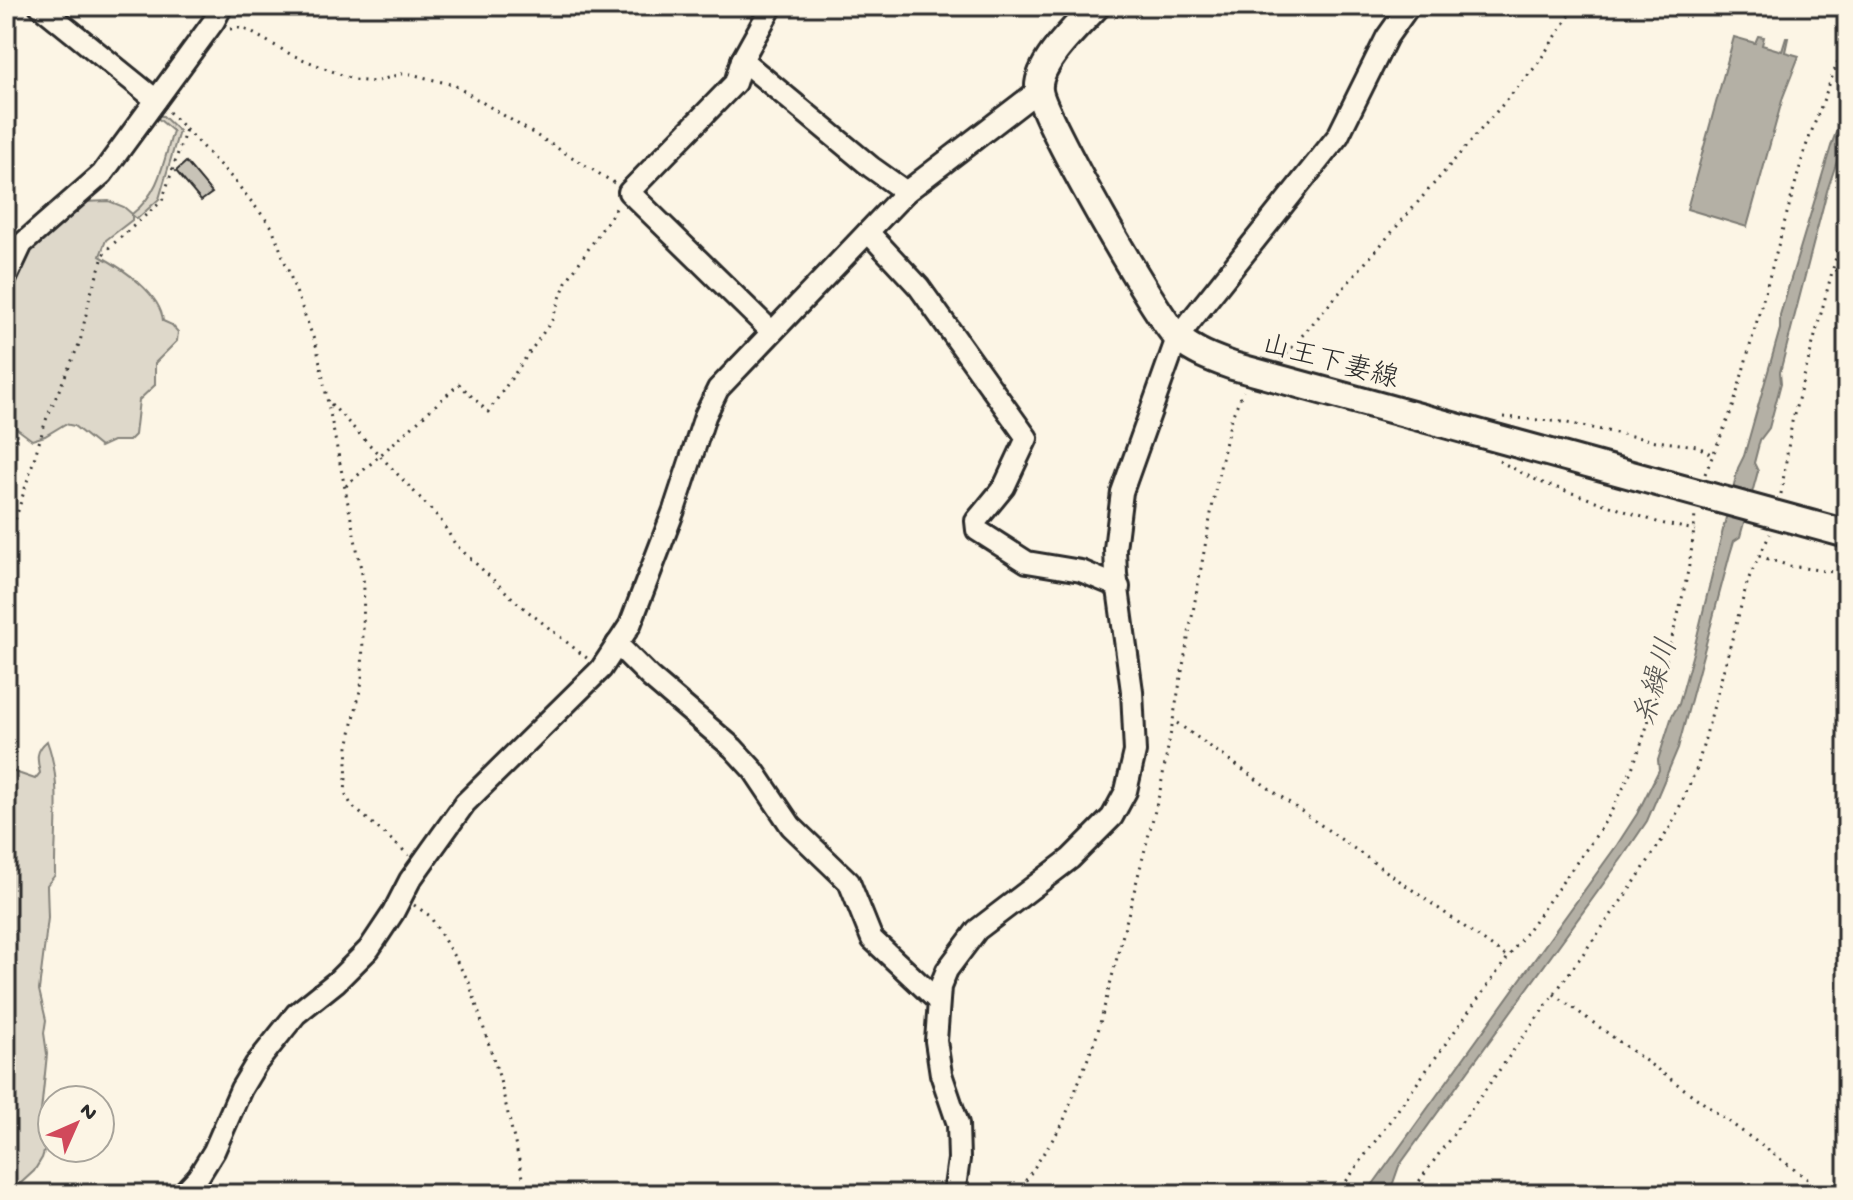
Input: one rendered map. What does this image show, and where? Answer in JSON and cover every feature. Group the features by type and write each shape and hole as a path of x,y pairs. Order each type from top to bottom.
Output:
{"main road":[{"path":"1039,90 1042,71 1049,59 1096,6"},
{"name":"山王下妻線","path":"1039,90 1053,126 1151,300 1177,338 1214,359 1847,534"}],"street":[{"path":"40,6 156,100"},
{"path":"6,278 28,237 61,213 102,174 222,6"},
{"path":"772,6 742,60 735,83 629,192 772,332"},
{"path":"954,1194 959,1159 958,1124 941,1074 936,1041 940,987 947,970 977,930 1070,859 1112,817 1126,791 1135,752 1132,691 1115,549 1122,492 1177,338 1338,136 1387,37 1409,6"},
{"path":"742,60 871,167 906,192"},
{"path":"182,1194 198,1177 214,1151 241,1089 256,1064 296,1014 336,982 369,949 420,866 465,803 601,669 630,625 674,510 705,416 718,389 906,192 1039,90"},
{"path":"868,232 919,287 1027,438 1004,487 976,521 977,530 1027,562 1081,571 1119,587"},
{"path":"617,644 650,677 733,748 754,771 791,826 849,882 872,939 938,1001"}],"path":[{"path":"1293,366 1279,362 1536,66 1576,6"},
{"path":"227,31 239,28 292,55 354,80 375,82 411,74 454,85 629,192 566,282 552,320 488,412 459,384 346,486"},
{"path":"1337,1194 1609,817 1631,776 1685,592 1695,530 1714,456 1733,407 1805,149 1847,37"},
{"path":"156,100 233,179 272,227 317,348 364,584 362,681 348,747 345,794 352,806 420,866"},
{"path":"6,550 46,420 80,342 90,296 105,251 162,201 186,129"},
{"path":"1410,1194 1658,848 1681,805 1706,738 1745,590 1772,514 1792,422 1847,216"},
{"path":"1832,272 1847,267"},
{"path":"1017,1194 1062,1125 1097,1035 1160,791 1231,419 1243,390 1258,372"},
{"path":"328,401 440,519 455,544 520,605 601,669"},
{"path":"1501,417 1562,422 1697,446 1714,456"},
{"path":"1496,460 1540,482 1660,523 1695,530"},
{"path":"1759,556 1790,566 1847,574"},
{"path":"1177,723 1508,957"},
{"path":"401,897 430,916 469,982 499,1076 527,1194"},
{"path":"1554,994 1828,1194"}],"shaded area":[{"path":"1758,36 1764,37 1762,45 1782,51 1788,38 1785,52 1799,56 1783,97 1747,227 1687,209 1734,37 1755,43"},
{"path":"1847,103 1847,131 1827,191 1780,372 1781,383 1769,428 1760,440 1754,463 1758,471 1740,537 1734,541 1730,554 1678,748 1647,821 1399,1166 1392,1186 1385,1194 1366,1194 1617,845 1659,770 1658,760 1679,704 1693,653 1738,468 1780,329 1780,315"},
{"path":"154,115 163,116 179,131 159,199 137,219 132,215 132,220 106,240 100,256 139,283 155,301 163,321 178,332 177,341 155,363 155,385 139,400 135,435 129,441 113,441 100,447 74,426 65,424 32,440 12,425 6,431 6,288 28,248 82,202 109,201 132,214 149,196 155,187 173,131"},
{"path":"47,741 52,757 57,807 55,875 47,885 48,918 39,990 46,1020 47,1054 44,1084 36,1084 38,1164 21,1183 7,1185 6,769 35,779 40,773 38,759"}],"building":[{"path":"186,162 212,193 201,201 176,171"}],"water label":[{"name":"糸繰川","path":"1654,682"}]}
